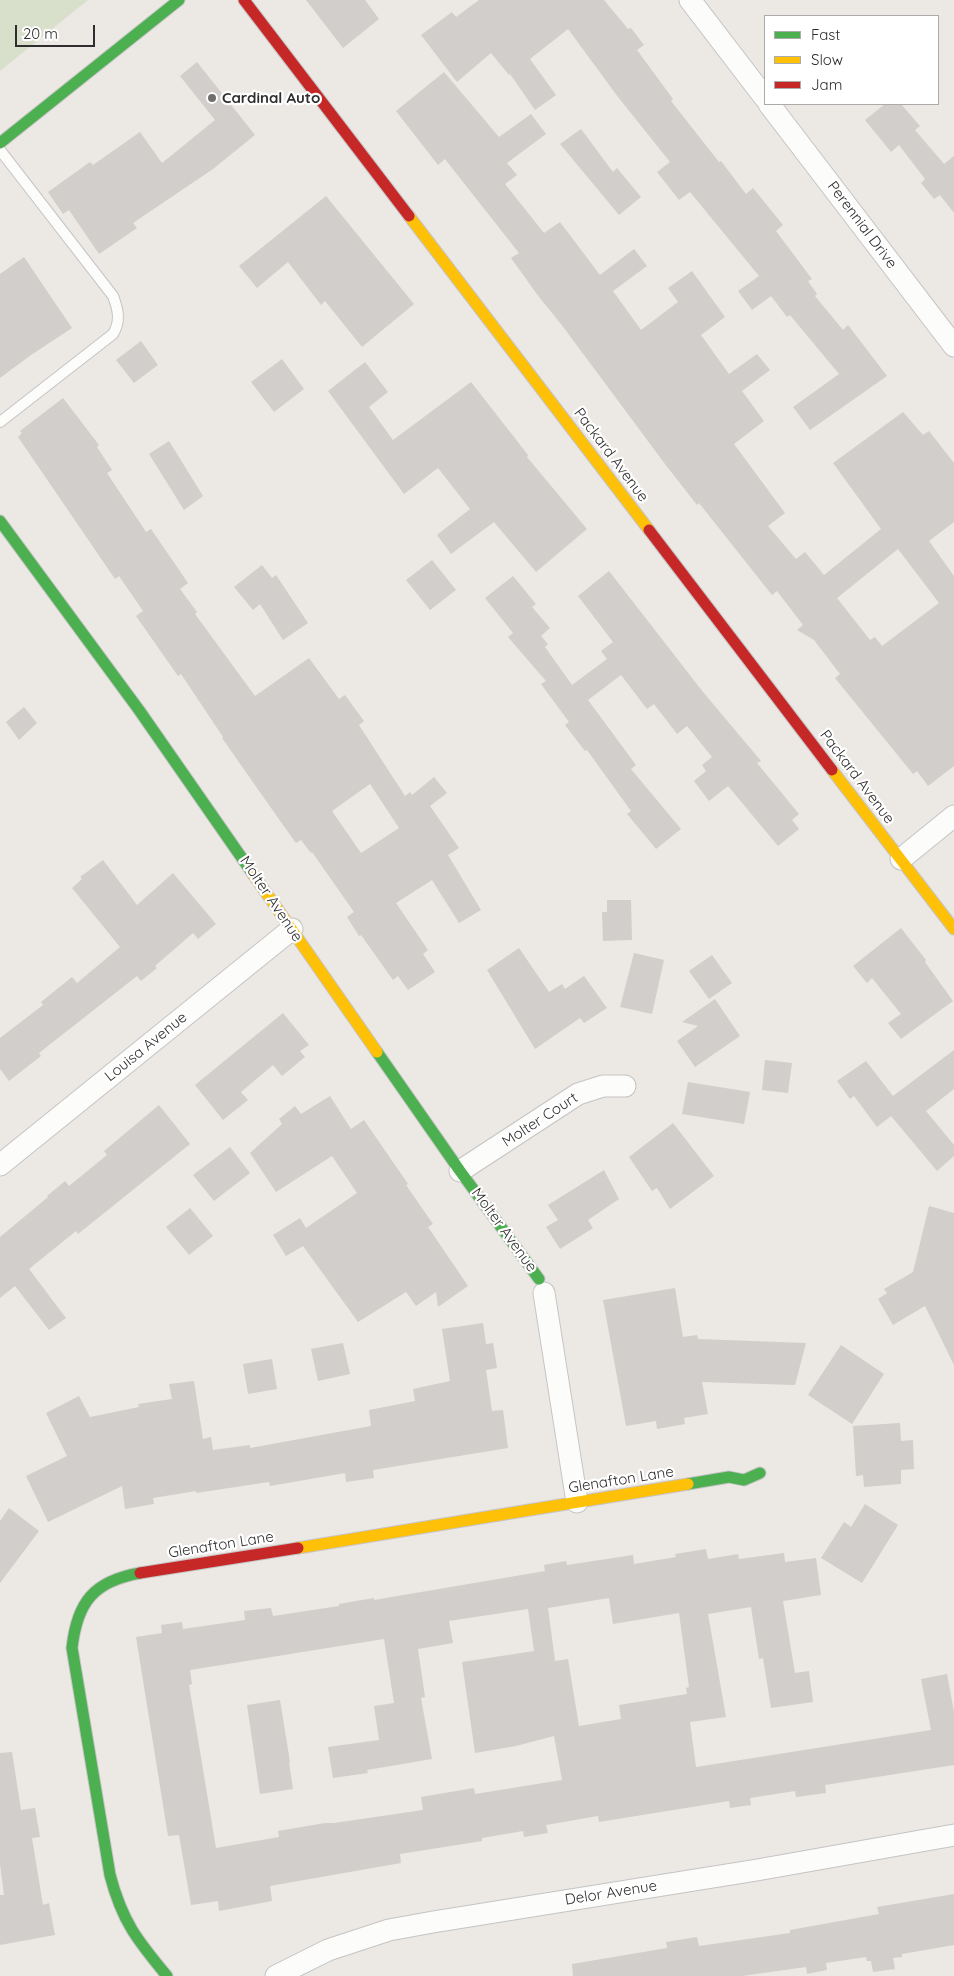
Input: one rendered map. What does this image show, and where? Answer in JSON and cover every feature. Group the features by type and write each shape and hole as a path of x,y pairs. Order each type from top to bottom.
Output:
{"street":[{"path":"0,143 179,0"},
{"name":"Packard Avenue","path":"244,0 954,929"},
{"path":"690,0 764,97"},
{"name":"Perennial Drive","path":"770,105 954,346"},
{"name":"Molter Avenue","path":"0,521 144,718 542,1286 577,1502"},
{"path":"901,859 954,816"},
{"name":"Louisa Avenue","path":"0,1166 292,930"},
{"name":"Molter Court","path":"460,1171 578,1094 603,1086 625,1086"},
{"name":"Glenafton Lane","path":"168,1976 139,1942 124,1917 110,1876 72,1648 74,1627 84,1603 94,1592 106,1583 130,1575 729,1477 744,1480 760,1473"},
{"name":"Delor Avenue","path":"276,1976 328,1950 389,1930 954,1836"}],"lane":[{"path":"0,150 113,296 118,309 119,320 118,328 114,334 0,422"}],"green space":[{"path":"0,0 88,0 0,71"}],"building":[{"path":"306,0 365,0 379,19 343,48"},
{"path":"479,0 604,0 628,29 631,28 644,45 637,50 673,99 671,101 719,162 721,161 746,194 753,188 783,225 776,231 812,279 808,281 817,294 815,296 843,330 848,325 887,376 810,430 793,407 839,374 790,315 787,317 771,296 752,310 738,291 759,276 690,192 679,200 657,172 670,162 618,97 568,29 530,59 556,95 535,110 510,74 491,53 457,82 421,35 452,12 456,17"},
{"path":"197,62 255,135 213,169 133,223 137,228 99,254 69,210 63,214 48,192 90,162 93,165 140,132 162,163 215,120 180,76"},
{"path":"444,72 499,137 531,114 546,134 507,163 517,175 505,184 544,233 560,222 600,275 634,249 647,266 613,291 641,330 678,302 668,288 692,271 725,317 701,335 729,374 757,354 770,370 742,391 764,421 734,444 785,513 768,526 796,559 805,552 824,575 881,529 833,463 903,412 923,435 929,431 954,463 954,522 929,541 954,576 954,766 928,786 917,771 913,774 835,678 840,674 814,640 797,630 803,625 777,591 772,595 699,503 697,505 665,464 511,258 519,253 445,159 438,165 396,111","holes":["898,549 939,603 882,646 875,637 870,640 837,598"]},
{"path":"884,105 902,105 920,126 915,130 944,164 954,156 954,213 940,195 934,199 921,183 925,179 899,145 891,152 865,120"},
{"path":"581,129 613,172 617,168 641,197 619,215 560,144"},
{"path":"326,196 414,304 362,347 325,301 321,305 288,262 257,288 239,266"},
{"path":"24,257 72,328 0,378 0,274"},
{"path":"141,341 158,365 134,383 116,360"},
{"path":"282,359 304,389 274,412 251,382"},
{"path":"365,362 388,392 369,407 393,440 471,382 528,455 527,457 587,529 536,572 494,522 451,554 437,535 470,509 438,468 404,494 328,391"},
{"path":"63,398 99,445 97,447 112,470 107,473 146,532 151,529 188,583 180,589 197,612 195,614 255,696 309,658 339,699 345,695 364,721 359,725 405,796 410,792 412,795 434,777 447,793 430,806 459,848 448,855 481,910 459,923 432,880 396,903 428,950 423,954 435,972 408,990 398,976 393,980 361,935 359,936 347,917 354,912 312,852 301,840 296,843 222,738 181,674 178,676 136,616 143,611 119,576 115,579 18,437 22,433 20,431","holes":["370,784 399,828 361,853 332,811"]},
{"path":"169,441 203,496 184,510 149,454"},
{"path":"432,560 456,590 430,610 406,580"},
{"path":"262,565 272,578 276,575 308,623 283,640 260,604 253,610 234,587"},
{"path":"609,571 703,692 761,761 757,763 799,814 792,820 799,829 778,846 728,786 709,801 694,781 706,771 702,765 712,757 687,726 677,734 654,704 647,709 621,675 588,700 636,765 631,769 681,829 656,849 627,814 631,811 587,750 585,751 565,725 569,722 541,684 546,681 508,637 513,633 485,598 513,576 536,604 532,607 550,628 541,636 548,644 545,647 572,685 607,659 601,651 613,642 578,596"},
{"path":"24,707 37,723 19,740 6,722"},
{"path":"103,860 137,905 173,873 216,924 198,939 193,933 155,966 157,968 141,981 137,976 39,1053 41,1056 9,1081 0,1069 0,1038 43,1005 41,1002 72,977 77,983 120,947 72,888 82,879 80,877"},
{"path":"607,900 631,900 632,940 603,941 602,912 607,912"},
{"path":"901,928 926,960 925,962 953,1001 901,1039 888,1023 901,1014 872,978 867,983 853,966"},
{"path":"519,948 549,992 562,984 565,989 584,976 607,1008 584,1023 580,1018 535,1049 487,970"},
{"path":"634,953 664,960 652,1014 620,1007"},
{"path":"712,955 732,983 709,999 689,971"},
{"path":"715,999 740,1036 695,1067 677,1041 698,1026 682,1022"},
{"path":"283,1013 309,1045 300,1051 305,1057 282,1076 273,1065 241,1092 248,1100 223,1120 195,1085"},
{"path":"954,1050 954,1089 926,1111 954,1145 954,1156 937,1171 891,1116 877,1127 854,1096 850,1099 837,1081 866,1061 893,1096"},
{"path":"765,1060 792,1063 788,1093 762,1090"},
{"path":"688,1082 750,1092 744,1124 682,1114"},
{"path":"330,1096 351,1129 364,1120 408,1184 406,1185 433,1224 428,1227 468,1286 438,1307 436,1292 416,1306 406,1292 358,1322 303,1246 286,1256 273,1235 300,1218 306,1228 357,1193 332,1156 276,1192 250,1153 282,1124 279,1119 295,1106 301,1114"},
{"path":"159,1105 190,1144 78,1234 76,1231 29,1269 66,1318 49,1330 15,1286 0,1298 0,1237 65,1181 69,1186 107,1155 104,1151"},
{"path":"673,1123 714,1176 670,1209 657,1188 652,1191 629,1157"},
{"path":"230,1147 250,1173 214,1201 193,1175"},
{"path":"604,1170 619,1199 588,1220 593,1228 560,1249 546,1227 558,1220 548,1205"},
{"path":"929,1206 954,1213 954,1365 925,1306 893,1325 878,1299 887,1293 884,1289 913,1272"},
{"path":"190,1208 213,1236 189,1255 166,1227"},
{"path":"675,1288 683,1337 697,1335 698,1339 806,1343 795,1385 702,1382 708,1414 684,1418 685,1424 657,1429 656,1421 626,1426 603,1300"},
{"path":"483,1323 486,1344 493,1343 497,1368 486,1370 492,1411 503,1410 508,1448 373,1470 374,1478 346,1482 345,1473 270,1486 269,1482 196,1493 196,1491 153,1498 154,1504 125,1509 122,1486 48,1522 26,1476 67,1456 46,1413 79,1396 90,1417 139,1407 138,1404 172,1399 169,1384 194,1381 203,1439 211,1437 213,1450 250,1445 250,1448 371,1426 369,1410 415,1401 413,1389 450,1381 442,1329"},
{"path":"343,1343 350,1374 318,1381 311,1349"},
{"path":"841,1345 884,1374 852,1424 808,1395"},
{"path":"272,1359 277,1389 248,1394 243,1364"},
{"path":"900,1423 901,1441 913,1440 914,1469 901,1470 901,1484 864,1487 863,1475 856,1476 853,1426"},
{"path":"865,1504 898,1525 862,1583 821,1558 844,1522 851,1527"},
{"path":"9,1508 39,1531 0,1583 0,1521"},
{"path":"706,1549 708,1559 738,1554 739,1559 784,1553 785,1562 816,1558 821,1595 783,1601 795,1673 809,1671 813,1702 771,1708 763,1658 759,1659 751,1607 708,1614 726,1717 690,1722 696,1767 931,1730 921,1679 947,1674 954,1712 954,1765 825,1785 826,1793 796,1797 795,1791 750,1798 751,1805 730,1808 729,1801 599,1822 598,1816 546,1825 548,1833 524,1837 523,1831 482,1838 482,1841 400,1854 401,1863 270,1886 272,1901 219,1911 218,1901 191,1905 179,1835 168,1836 136,1637 162,1633 161,1625 182,1622 183,1629 245,1620 244,1611 271,1608 273,1616 339,1606 339,1604 374,1598 374,1600 545,1571 544,1565 566,1561 567,1565 633,1555 634,1564 676,1557 675,1554","holes":["609,1598 613,1624 679,1613 689,1687 686,1688 687,1694 619,1705 621,1719 579,1726 568,1659 555,1661 548,1608","528,1609 534,1651 462,1662 475,1753 516,1746 554,1736 562,1780 475,1794 474,1788 421,1797 423,1810 278,1831 279,1837 216,1848 189,1685 192,1684 190,1670 384,1639 394,1703 374,1706 379,1740 328,1747 333,1778 368,1773 367,1770 432,1759 421,1698 425,1697 418,1649 453,1643 449,1621"]},
{"path":"280,1700 293,1789 260,1794 247,1705"},
{"path":"12,1752 21,1810 35,1808 40,1837 32,1838 43,1905 49,1903 55,1935 0,1945 0,1895 4,1895 0,1864 0,1753"},
{"path":"954,1894 954,1945 902,1954 902,1957 893,1958 895,1969 873,1972 871,1961 867,1961 866,1957 826,1963 827,1970 807,1974 806,1967 742,1976 573,1976 572,1964 667,1948 666,1942 697,1937 699,1946 790,1933 790,1930 879,1914 877,1907"}],"traffic: fast":[{"path":"0,143 179,0"},
{"path":"0,521 139,710 253,874"},
{"path":"377,1052 460,1171 539,1279"},
{"path":"688,1484 729,1477 744,1480 760,1473"},
{"path":"140,1573 111,1582 91,1596 78,1618 72,1648 110,1875 125,1918 139,1940 167,1976"}],"traffic: slow":[{"path":"409,216 649,530"},
{"path":"832,770 954,929"},
{"path":"253,874 377,1052"},
{"path":"298,1548 688,1484"}],"traffic: jam":[{"path":"244,0 409,216"},
{"path":"649,530 832,770"},
{"path":"140,1573 298,1548"}],"place":[{"name":"Cardinal Auto","path":"212,98"}]}
